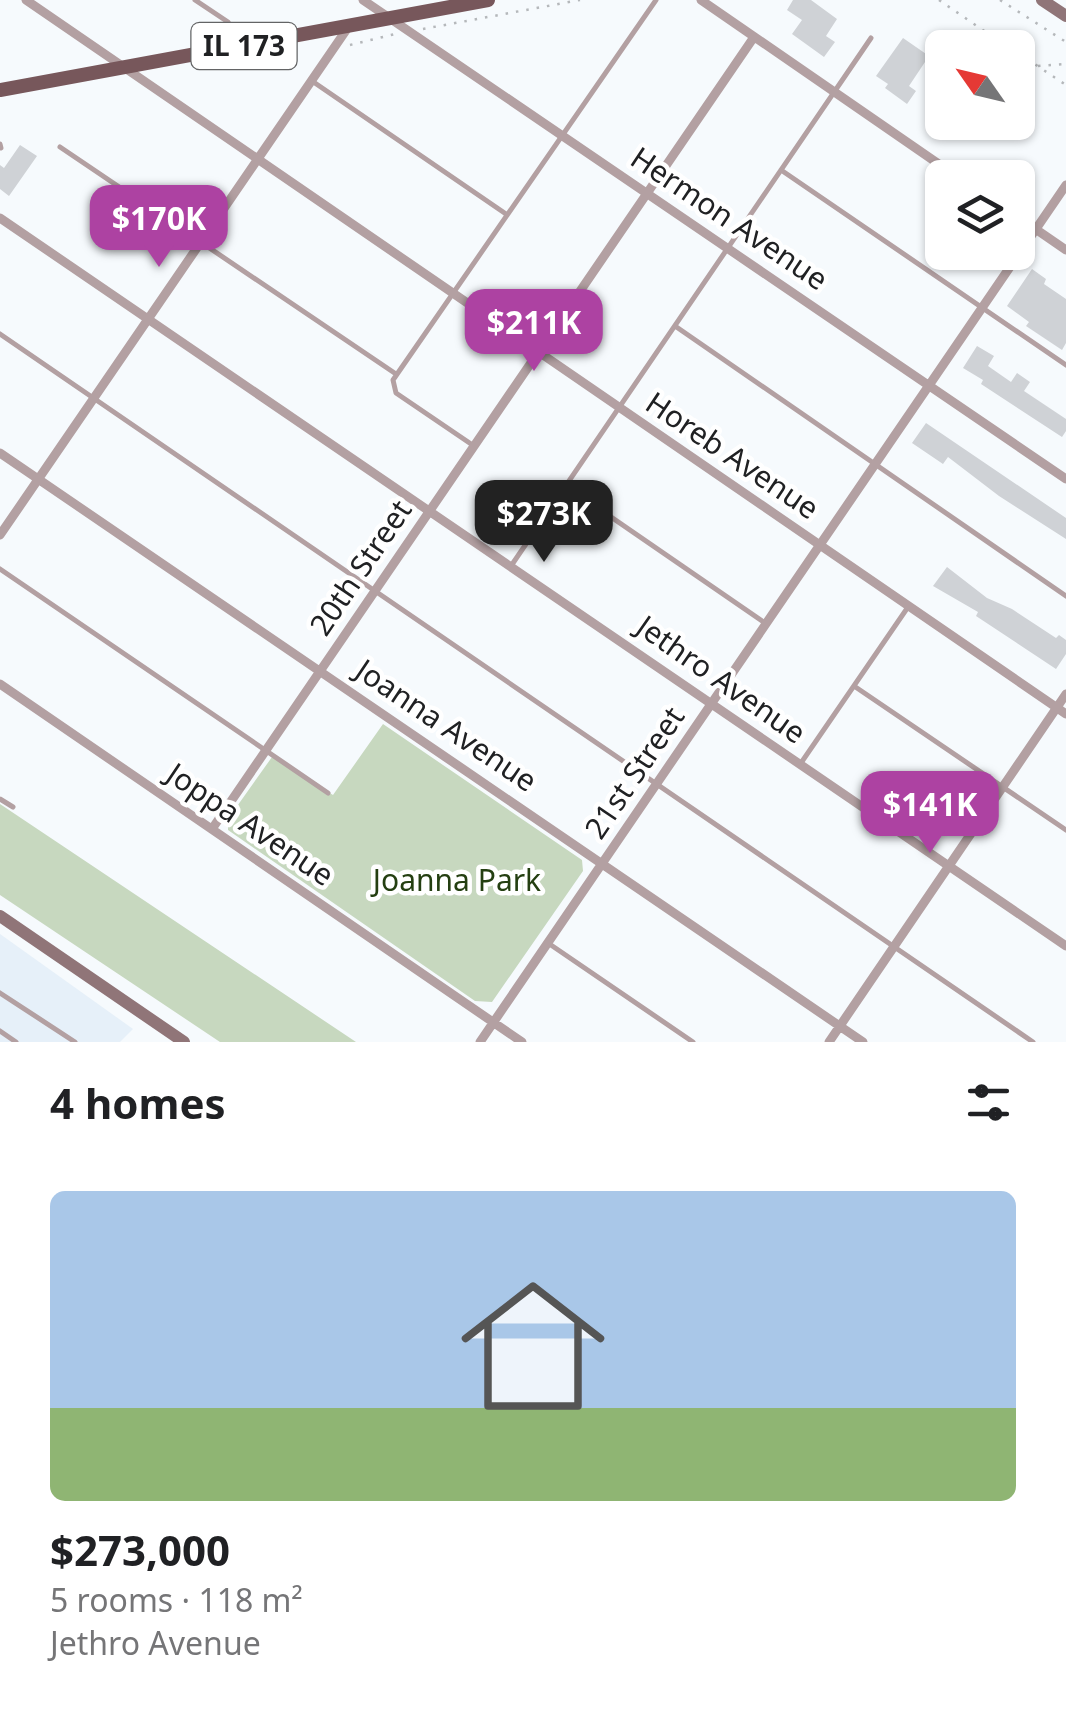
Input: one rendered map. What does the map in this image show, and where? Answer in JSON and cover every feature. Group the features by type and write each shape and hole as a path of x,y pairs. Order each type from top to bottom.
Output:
{"main road":[{"name":"IL 173","path":"0,90 390,18 429,5 488,0"},
{"path":"1042,0 1066,16"},
{"path":"0,916 184,1042"}],"street":[{"name":"Horeb Avenue","path":"26,0 1061,711"},
{"name":"Hermon Avenue","path":"363,0 1066,479"},
{"path":"701,0 933,160"},
{"path":"0,535 348,26"},
{"name":"20th Street","path":"212,829 754,37"},
{"name":"21st Street","path":"480,1042 1066,185"},
{"name":"Jethro Avenue","path":"0,218 1066,946"},
{"path":"1036,230 1066,250"},
{"name":"Joanna Avenue","path":"0,452 863,1042"},
{"name":"Joppa Avenue","path":"0,684 522,1042"},
{"path":"829,1042 1003,786 1061,711 1066,694"}],"lane":[{"path":"195,0 228,22 243,46"},
{"path":"474,446 396,393 396,374 656,0"},
{"path":"511,566 871,38"},
{"path":"312,81 506,214"},
{"path":"60,147 396,374"},
{"path":"781,170 1066,364"},
{"path":"674,326 1066,596"},
{"path":"0,334 1032,1042"},
{"path":"566,486 767,625"},
{"path":"0,569 328,793"},
{"path":"800,766 908,607"},
{"path":"854,686 1066,830"},
{"path":"0,798 13,807"},
{"path":"548,943 693,1042"},
{"path":"0,993 75,1042"},
{"path":"0,1031 16,1042"}],"path":[{"path":"334,48 580,0"},
{"path":"939,0 983,30"},
{"path":"1000,0 1066,42"},
{"path":"1037,66 1066,64"},
{"path":"1037,66 1066,85"}],"shaded area":[{"path":"0,934 133,1029 120,1042 0,1042"}],"green space":[{"name":"Joanna Park","path":"383,724 582,860 583,871 492,1002 475,1001 228,830 228,819 272,757 333,795"},
{"path":"0,804 356,1042 220,1042 0,895"}],"building":[{"path":"793,0 811,0 837,19 826,36 835,42 824,57 792,34 802,20 787,10"},
{"path":"903,38 925,53 925,62 909,86 916,91 907,104 876,76"},
{"path":"20,145 37,156 9,196 0,189 0,165 4,168"},
{"path":"1031,270 1046,279 1044,284 1066,299 1066,343 1062,350 1026,326 1029,322 1007,306"},
{"path":"977,346 994,356 988,366 1011,382 1017,373 1030,382 1024,391 1066,419 1062,437 963,368"},
{"path":"926,423 1066,518 1066,539 948,457 943,464 912,443"},
{"path":"947,567 987,598 1066,640 1066,654 1056,669 976,616 978,612 933,586"}]}
